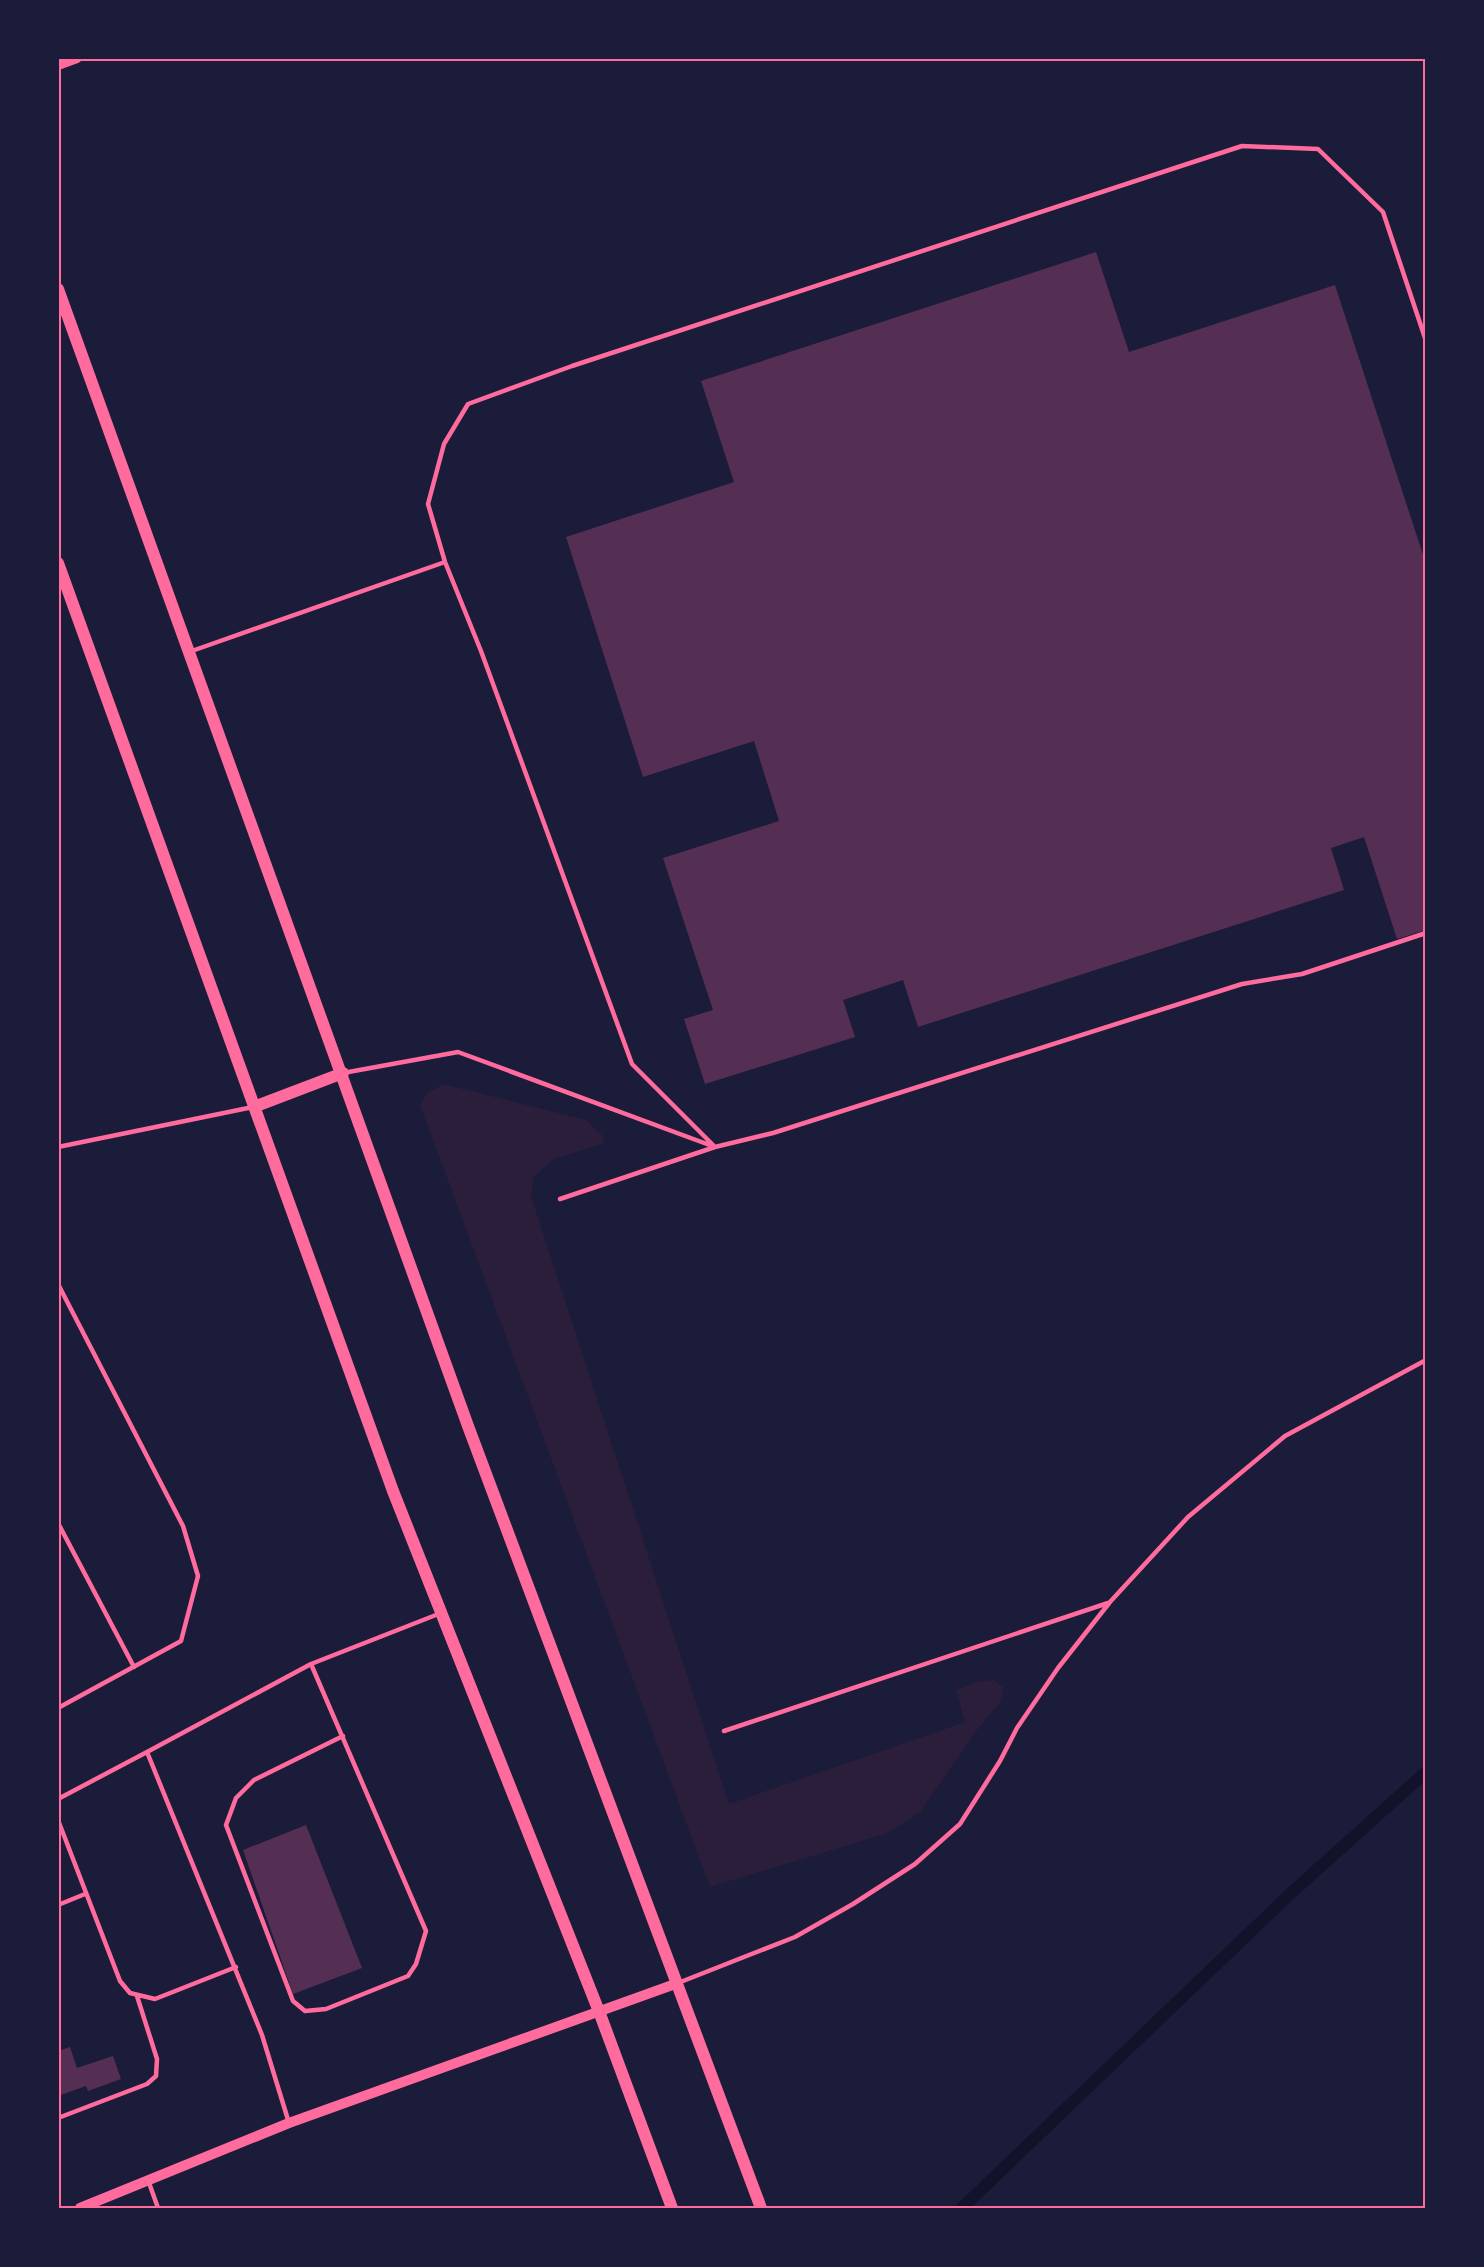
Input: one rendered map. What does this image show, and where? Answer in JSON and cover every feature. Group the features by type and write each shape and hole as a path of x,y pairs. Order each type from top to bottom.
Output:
{"main road":[{"path":"58,289 343,1073 468,1426 761,2208"},
{"path":"58,563 393,1491 600,2013 672,2208"},
{"path":"254,1107 343,1073"}],"street":[{"path":"58,65 77,58"},
{"path":"80,2208 289,2123 600,2013 678,1983"}],"lane":[{"path":"715,1147 632,1064 485,663 445,562 428,504 444,444 468,404 572,366 1242,146 1318,149 1383,212 1425,341"},
{"path":"189,652 445,562"},
{"path":"560,1199 715,1147 784,1129 1242,984 1302,974 1425,933"},
{"path":"343,1073 458,1052 715,1147"},
{"path":"58,1147 254,1107"},
{"path":"58,1284 183,1526 198,1576 181,1641 58,1708"},
{"path":"678,1983 795,1937 853,1904 915,1864 960,1824 1034,1702 1110,1602 1188,1517 1285,1436 1425,1360"},
{"path":"58,1523 134,1667"},
{"path":"724,1731 1110,1602"},
{"path":"58,1799 311,1664 441,1612"},
{"path":"311,1664 343,1736 426,1931 416,1964 408,1976 326,2009 305,2011 292,2001 226,1825 236,1798 254,1780 343,1736"},
{"path":"147,1752 236,1967 262,2035 289,2123"},
{"path":"58,1820 120,1981 130,1993 155,1999 236,1967"},
{"path":"58,1905 86,1894"},
{"path":"58,2118 147,2084 156,2076 157,2060 137,1996"},
{"path":"147,2180 158,2208"}],"shaded area":[{"path":"444,1084 586,1120 602,1135 605,1143 555,1159 534,1176 531,1196 729,1804 965,1722 956,1690 976,1682 993,1680 1003,1687 1001,1701 977,1730 920,1812 888,1833 710,1887 420,1105 427,1093"}],"building":[{"path":"1096,252 1129,352 1335,285 1426,564 1426,930 1397,939 1364,837 1331,848 1344,890 918,1027 903,980 843,1000 855,1037 705,1084 684,1019 713,1010 663,858 779,821 754,741 643,777 566,537 734,482 701,381"},
{"path":"306,1825 362,1968 293,1994 243,1850"},
{"path":"70,2047 77,2068 113,2056 121,2079 88,2091 86,2086 58,2096 58,2051"}],"waterway":[{"path":"962,2208 1291,1893 1426,1772"}]}
